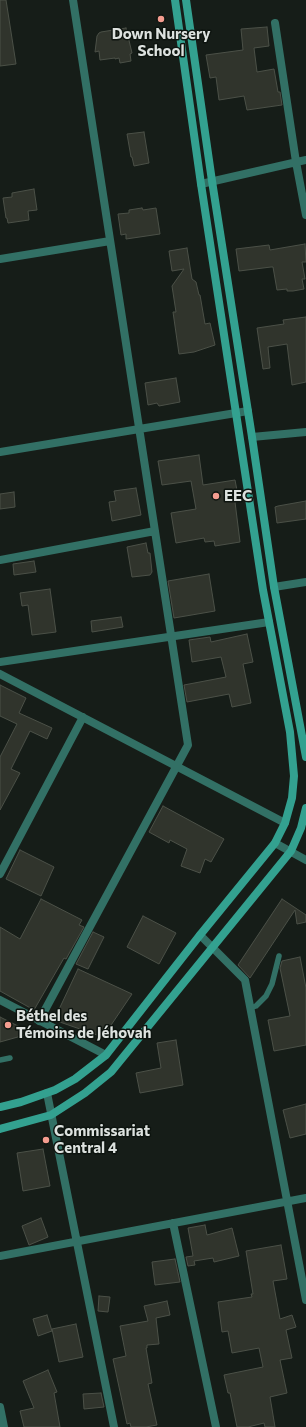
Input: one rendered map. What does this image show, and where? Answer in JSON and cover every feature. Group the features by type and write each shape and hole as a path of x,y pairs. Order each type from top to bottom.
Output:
{"main road":[{"path":"0,1108 55,1090 75,1079 106,1056 200,935 275,843 285,823 292,798 294,776 290,732 269,622 236,413 175,0"},
{"path":"186,0 274,587 306,758"},
{"path":"0,1129 51,1115 85,1093 110,1072 292,851 304,827 306,808"}],"street":[{"path":"39,1021 188,745 73,0"},
{"path":"275,23 296,162 306,215"},
{"path":"201,184 306,160"},
{"path":"0,260 110,241"},
{"path":"0,452 248,411"},
{"path":"252,437 306,432"},
{"path":"0,560 155,531"},
{"path":"274,587 306,582"},
{"path":"0,662 171,638 269,622"},
{"path":"0,674 285,823"},
{"path":"0,874 82,717"},
{"path":"275,843 306,860"},
{"path":"200,935 245,980 306,1300"},
{"path":"0,1000 106,1056"},
{"path":"47,1093 114,1427"},
{"path":"0,1256 306,1198"},
{"path":"174,1223 216,1427"},
{"path":"0,1408 4,1427"}],"lane":[{"path":"250,1008 256,1006 266,996 272,984 279,956"},
{"path":"0,1060 10,1058"}],"building":[{"path":"0,0 6,0 16,64 0,66"},
{"path":"267,27 269,46 254,48 257,72 274,69 282,105 247,110 244,96 219,100 216,77 210,78 206,55 243,50 241,29"},
{"path":"126,28 132,53 130,54 131,61 120,63 119,58 100,60 99,51 95,52 97,36 99,33"},
{"path":"144,132 149,163 134,166 127,134"},
{"path":"34,189 37,210 28,211 29,220 8,223 3,198 12,197 12,193"},
{"path":"142,208 143,210 156,208 160,234 126,239 126,234 121,235 118,214 129,213 129,210"},
{"path":"305,244 306,262 302,262 305,279 302,279 304,289 293,291 287,291 287,289 277,290 273,267 239,271 236,249 269,245 270,250"},
{"path":"187,248 192,279 196,282 205,324 210,323 215,345 194,352 179,354 173,312 176,312 172,286 184,269 172,271 169,251"},
{"path":"306,317 306,382 292,385 287,344 268,347 270,368 263,369 257,328 284,324 283,320"},
{"path":"176,378 180,402 159,406 157,403 148,405 145,383"},
{"path":"199,455 203,485 235,480 239,501 235,502 240,542 215,546 214,541 205,542 204,538 176,543 171,513 196,509 191,481 162,485 158,461"},
{"path":"136,488 141,515 112,521 109,502 116,501 114,491"},
{"path":"14,492 15,507 0,509 0,494"},
{"path":"306,501 306,519 277,523 275,507"},
{"path":"146,543 148,553 150,553 152,572 150,575 132,577 127,547"},
{"path":"34,561 36,572 14,575 13,564"},
{"path":"209,574 215,611 174,618 168,581"},
{"path":"50,589 56,632 32,635 28,605 22,606 20,593"},
{"path":"121,617 123,627 92,632 91,621"},
{"path":"247,634 253,662 243,664 251,703 232,707 229,694 187,702 184,685 226,677 221,657 192,662 189,640 210,637 211,642"},
{"path":"0,685 26,698 19,713 52,728 47,739 30,731 11,769 20,773 0,810 0,757 17,724 0,716"},
{"path":"163,806 224,839 211,862 205,859 200,873 181,866 187,849 170,840 169,843 149,832"},
{"path":"20,850 54,867 41,896 6,879"},
{"path":"41,899 82,920 79,925 84,927 34,1010 0,991 0,927 20,939"},
{"path":"282,899 306,915 306,922 297,924 295,910 250,978 238,965"},
{"path":"143,916 176,933 159,964 127,947"},
{"path":"93,932 104,937 88,969 76,964"},
{"path":"300,957 306,988 306,1045 274,1051 268,1020 290,1016 280,968 282,961"},
{"path":"78,969 132,994 103,1037 54,1020"},
{"name":"Béthel des Témoins de Jéhovah","path":"0,1017 32,1033 0,1042"},
{"path":"176,1040 183,1085 140,1093 136,1073 161,1068 157,1043"},
{"path":"306,1104 306,1134 290,1138 283,1110"},
{"path":"43,1149 50,1186 23,1191 17,1153"},
{"path":"41,1218 48,1237 29,1245 22,1226"},
{"path":"205,1225 207,1235 232,1228 239,1256 214,1262 213,1258 194,1261 195,1265 188,1266 186,1257 193,1256 188,1228"},
{"path":"281,1245 287,1279 273,1281 280,1319 292,1315 296,1327 286,1330 292,1358 280,1360 287,1393 270,1397 275,1427 265,1427 264,1423 248,1427 237,1427 230,1393 228,1393 224,1375 263,1367 259,1348 232,1353 228,1331 222,1332 218,1302 252,1297 251,1294 253,1294 246,1251"},
{"path":"175,1259 180,1282 155,1285 152,1262"},
{"path":"99,1296 110,1297 108,1312 98,1311"},
{"path":"167,1301 170,1315 156,1318 159,1344 147,1345 146,1348 152,1383 148,1384 157,1425 131,1427 130,1423 127,1424 113,1359 126,1356 120,1326 148,1321 144,1306"},
{"path":"47,1315 52,1331 38,1336 33,1319"},
{"path":"76,1324 83,1357 59,1362 52,1329"},
{"path":"48,1370 57,1392 54,1393 60,1427 24,1427 20,1411 34,1408 23,1381"},
{"path":"101,1393 104,1407 84,1409 83,1394"}],"place":[{"name":"Down Nursery School","path":"161,19"},
{"name":"EEC","path":"216,496"},
{"name":"Béthel des Témoins de Jéhovah","path":"8,1025"},
{"name":"Commissariat Central 4","path":"46,1140"}]}
